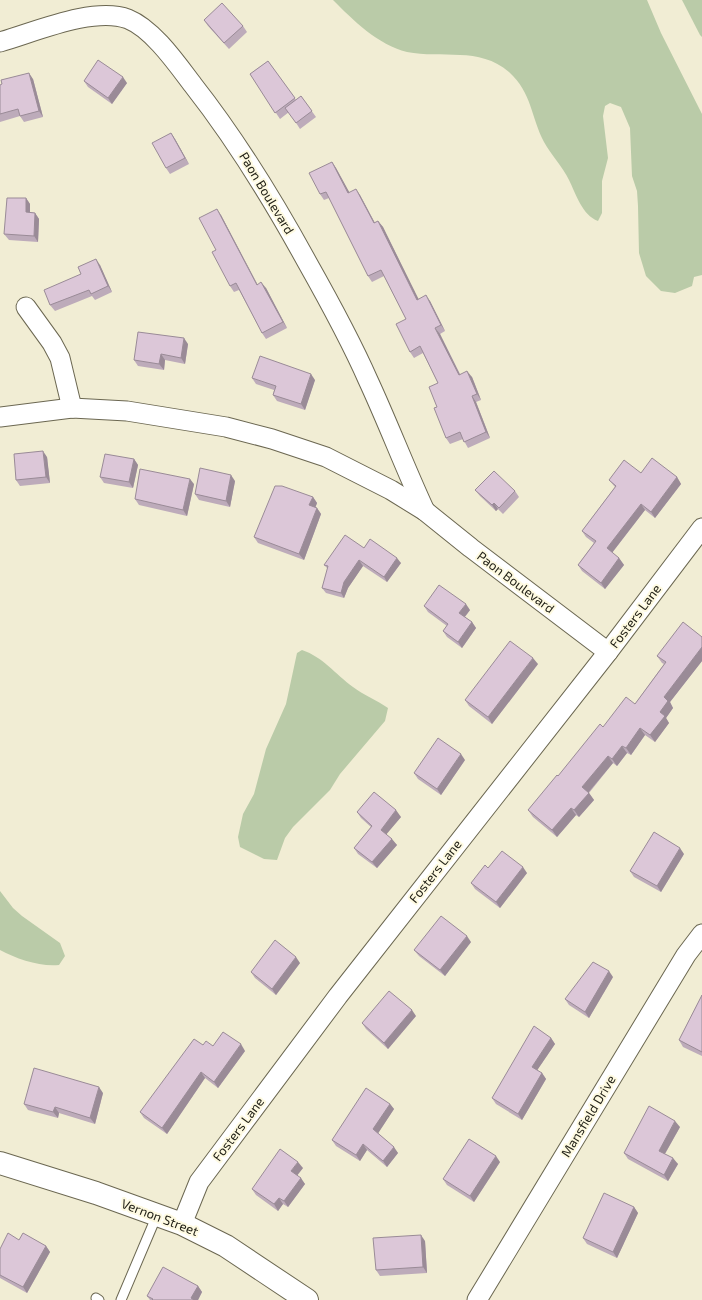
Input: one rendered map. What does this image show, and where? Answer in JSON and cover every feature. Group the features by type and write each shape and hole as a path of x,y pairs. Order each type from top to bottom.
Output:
{"main road":[{"name":"Vernon Street","path":"0,1163 96,1193 182,1224 226,1246 308,1300"}],"street":[{"name":"Paon Boulevard","path":"0,42 78,19 109,15 122,17 136,23 150,34 213,110 245,156 283,218 341,323 371,385 407,473 425,511"},
{"path":"26,307 57,353 62,364 72,408"},
{"name":"Paon Boulevard","path":"0,417 72,408 96,408 175,418 226,426 272,439 344,465 391,490 425,511 471,548 608,652"},
{"name":"Fosters Lane","path":"182,1224 202,1178 367,957 608,652 702,528"},
{"name":"Mansfield Drive","path":"477,1300 686,955 702,934"}],"lane":[{"path":"121,1300 157,1215"}],"green space":[{"path":"333,0 647,0 661,33 702,114 702,275 694,277 692,286 675,293 661,291 646,276 639,253 637,191 632,176 630,128 621,107 610,103 605,106 603,116 608,158 602,181 602,213 598,221 592,218 580,204 566,175 544,142 527,97 517,80 509,72 497,64 473,56 420,54 396,49 376,38 367,31"},
{"path":"682,0 702,0 702,37 700,35"},
{"path":"302,650 323,661 357,690 388,708 385,721 340,774 330,790 293,827 285,838 277,860 264,859 240,847 238,837 243,814 254,794 266,749 286,704 297,653"},
{"path":"0,891 13,908 22,916 60,943 65,956 59,965 36,964 0,950"}],"building":[{"path":"222,3 243,26 224,43 204,20"},
{"path":"98,60 123,77 108,98 84,81"},
{"path":"268,61 295,98 275,113 250,74"},
{"path":"29,73 39,111 20,116 18,109 0,114 1,80"},
{"path":"301,96 312,111 296,123 285,108"},
{"path":"171,133 185,158 166,168 152,143"},
{"path":"332,162 348,193 356,189 374,223 378,221 417,300 426,295 441,325 435,328 459,375 467,371 477,394 472,396 486,432 464,442 460,432 446,438 434,408 437,407 429,387 438,383 420,346 410,352 396,324 406,319 381,270 368,276 326,192 320,194 309,173"},
{"path":"7,198 26,198 26,212 35,213 34,236 4,234"},
{"path":"217,209 257,285 261,282 283,322 262,333 236,283 230,286 212,252 216,250 199,218"},
{"path":"96,259 108,286 91,294 89,290 50,305 44,290 81,274 78,267"},
{"path":"138,332 184,338 181,358 161,354 159,364 134,360"},
{"path":"260,356 311,374 301,404 273,395 276,386 252,378"},
{"path":"43,451 46,477 16,480 14,454"},
{"path":"105,454 134,459 129,482 100,477"},
{"path":"652,458 677,477 651,512 641,504 607,548 619,558 601,583 578,565 596,541 582,531 616,486 609,480 624,460 641,473"},
{"path":"200,468 231,475 226,501 195,494"},
{"path":"140,469 190,479 183,510 135,499"},
{"path":"494,471 515,491 499,508 494,503 492,505 475,490"},
{"path":"275,486 282,486 313,497 309,505 317,508 299,554 254,537"},
{"path":"345,535 364,548 370,539 397,558 384,577 359,560 344,582 341,593 322,588 328,566 324,565"},
{"path":"439,585 466,604 459,613 472,622 458,642 443,631 448,624 424,606"},
{"path":"683,622 702,637 702,647 664,697 668,701 660,712 665,716 650,735 640,728 626,748 622,746 612,759 608,756 582,787 589,793 574,810 571,808 552,830 528,810 600,724 603,727 626,697 635,704 666,662 657,656"},
{"path":"510,641 533,658 488,717 465,700"},
{"path":"438,738 461,754 437,789 414,773"},
{"path":"374,792 396,810 381,830 392,839 372,862 354,848 372,826 357,812"},
{"path":"654,832 680,848 657,886 630,871"},
{"path":"502,851 523,867 496,902 471,883 485,865 488,868"},
{"path":"441,916 467,936 440,970 414,950"},
{"path":"275,940 296,957 272,989 251,972"},
{"path":"593,962 609,971 585,1012 565,999"},
{"path":"389,991 412,1010 384,1043 362,1023"},
{"path":"702,995 702,1052 679,1040"},
{"path":"534,1026 551,1038 532,1067 542,1073 518,1114 492,1098"},
{"path":"223,1032 241,1044 214,1082 201,1072 162,1128 140,1112 194,1039 203,1045 206,1041 213,1046"},
{"path":"34,1068 99,1087 90,1118 55,1107 53,1112 24,1104"},
{"path":"366,1088 390,1104 373,1129 394,1147 383,1161 363,1144 356,1155 332,1140"},
{"path":"649,1106 675,1121 659,1151 673,1158 664,1175 624,1153"},
{"path":"469,1139 496,1156 470,1196 443,1179"},
{"path":"280,1149 298,1162 291,1171 301,1178 284,1201 279,1198 274,1204 252,1189"},
{"path":"604,1193 634,1207 613,1252 583,1238"},
{"path":"8,1233 19,1240 23,1233 46,1246 23,1287 0,1275 0,1249"},
{"path":"421,1235 423,1267 376,1270 373,1238"},
{"path":"163,1267 198,1286 191,1298 194,1300 152,1300 153,1299 147,1296"}]}
